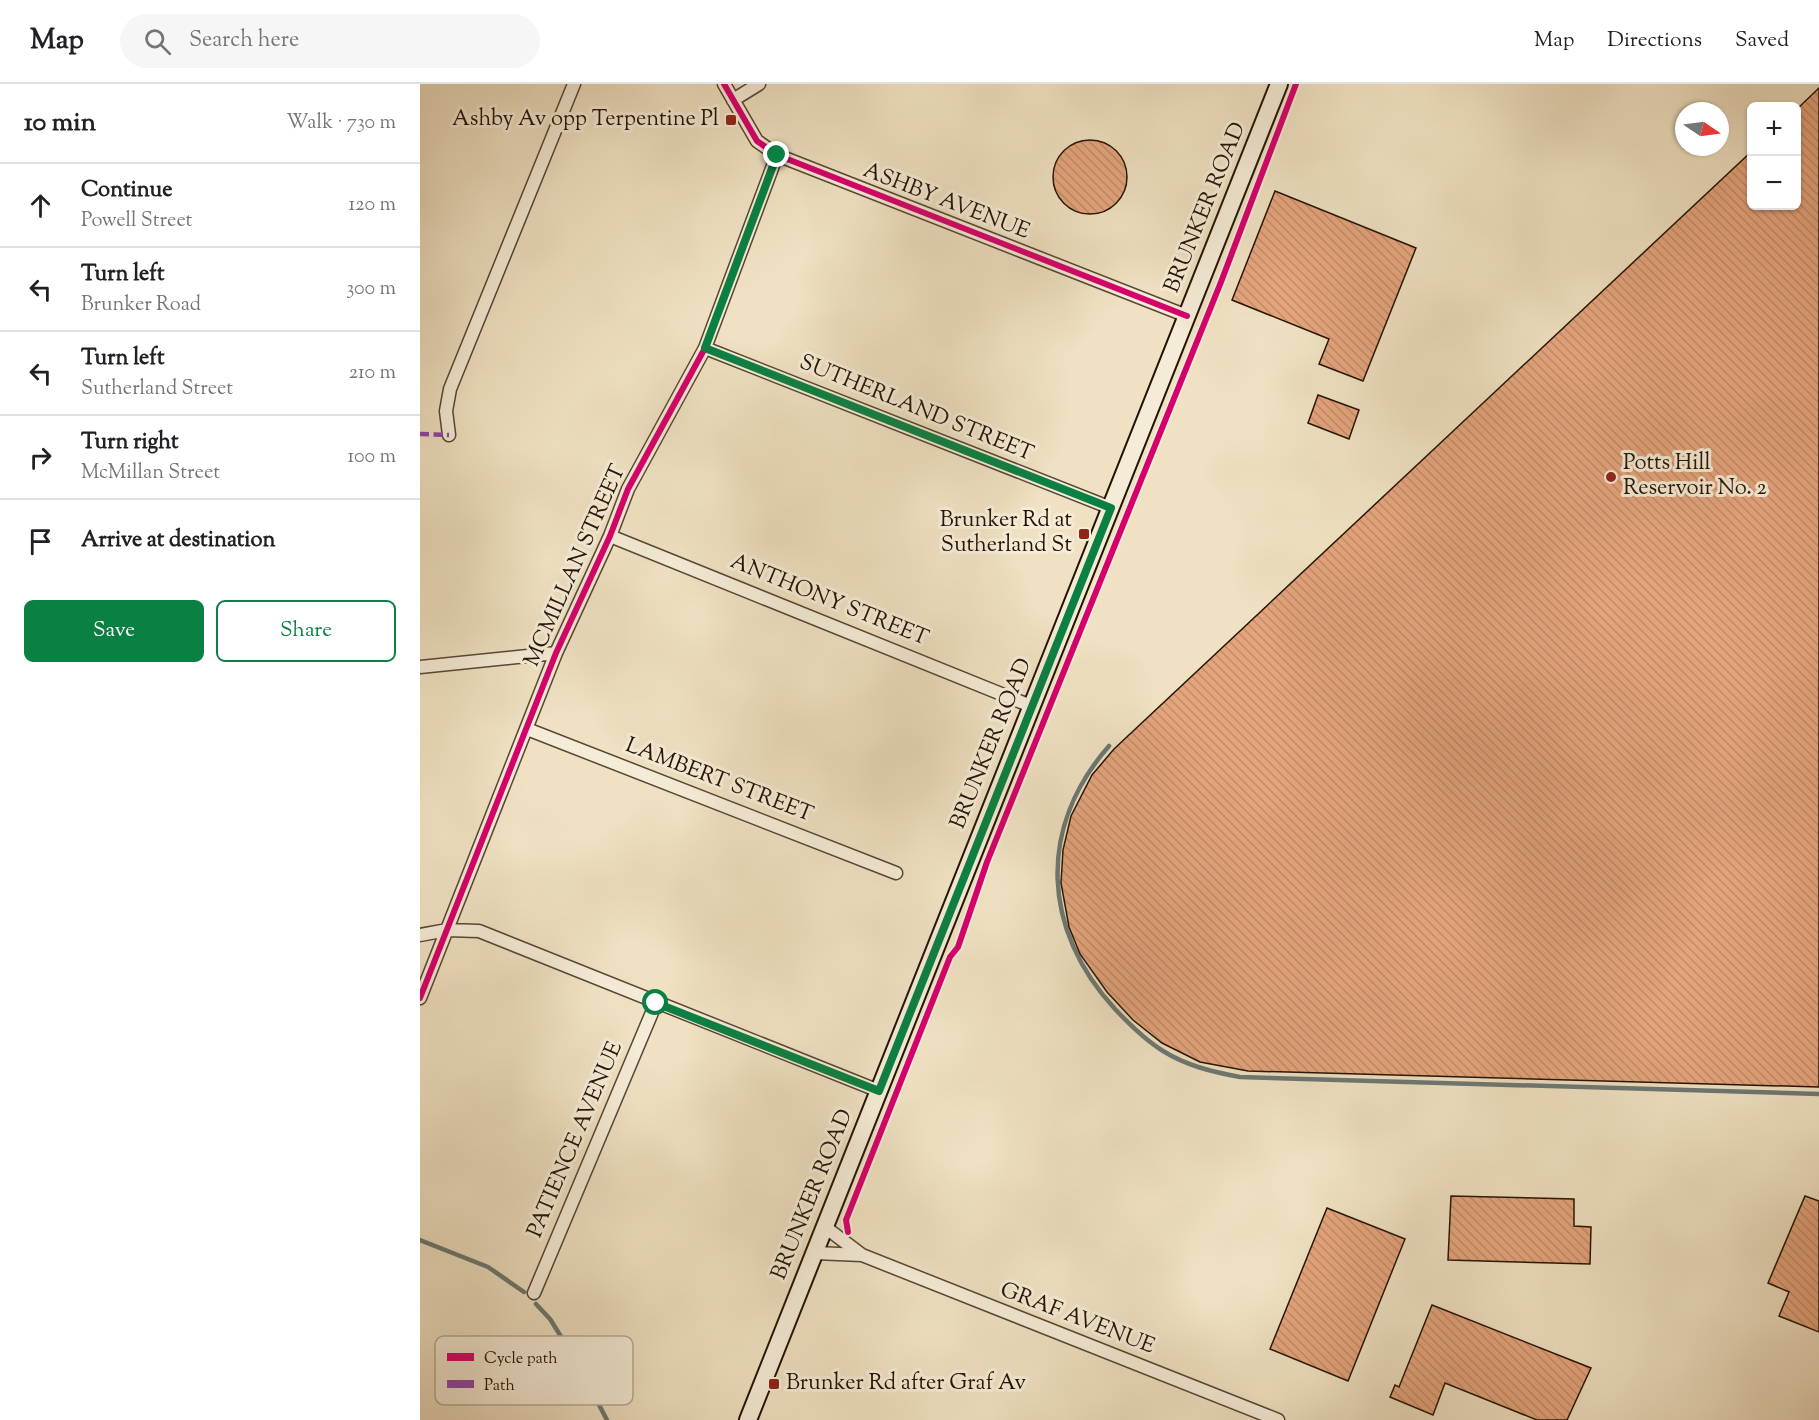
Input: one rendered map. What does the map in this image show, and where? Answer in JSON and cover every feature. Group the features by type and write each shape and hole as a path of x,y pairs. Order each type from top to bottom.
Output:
{"main road":[{"name":"BRUNKER ROAD","path":"748,1420 1279,84"}],"street":[{"path":"449,435 446,411 450,389 574,84"},
{"name":"ASHBY AVENUE","path":"724,84 757,141 777,155 1187,316"},
{"path":"733,100 759,84"},
{"name":"MCMILLAN STREET","path":"420,998 556,653 610,536 628,489 705,348 777,155"},
{"name":"SUTHERLAND STREET","path":"705,348 1111,508"},
{"name":"ANTHONY STREET","path":"610,536 1031,706"},
{"path":"420,667 556,653"},
{"name":"LAMBERT STREET","path":"527,729 896,873"},
{"path":"420,935 447,930 478,931 879,1091"},
{"name":"PATIENCE AVENUE","path":"534,1293 656,1003"},
{"name":"GRAF AVENUE","path":"825,1227 862,1255 1248,1414 1278,1420"},
{"name":"GRAF AVENUE","path":"815,1253 862,1255"}],"building":[{"name":"Potts Hill Reservoir No. 2","path":"1819,88 1819,1087 1248,1071 1200,1062 1162,1043 1133,1020 1107,992 1080,954 1069,927 1061,883 1063,850 1071,816 1092,775 1114,749 1747,156 1747,210 1801,210 1801,105"},
{"path":"1090,140 1111,146 1121,156 1127,177 1121,198 1111,208 1090,214 1069,208 1059,198 1053,177 1059,156 1069,146"},
{"path":"1275,191 1416,248 1363,381 1319,364 1329,339 1232,300"},
{"path":"1318,395 1359,410 1349,439 1308,423"},
{"path":"1451,1196 1574,1199 1574,1226 1591,1227 1590,1264 1448,1260"},
{"path":"1805,1196 1819,1201 1819,1332 1779,1316 1789,1292 1768,1283"},
{"path":"1327,1208 1405,1239 1348,1381 1270,1349"},
{"path":"1432,1305 1591,1368 1567,1420 1537,1420 1445,1383 1433,1415 1390,1397 1395,1385 1399,1387"}],"waterway":[{"path":"1109,746 1086,778 1069,811 1060,844 1058,879 1062,913 1073,946 1091,978 1115,1009 1150,1042 1181,1061 1240,1077 1819,1094"},
{"path":"420,1240 488,1267 524,1292"},
{"path":"536,1304 550,1319 561,1336"},
{"path":"599,1405 607,1420"}],"marked path":[{"path":"420,434 449,435"}],"cycle path":[{"path":"724,84 757,141 777,155 1187,316"},
{"path":"848,1232 846,1220 950,957 958,947 987,862 1221,282 1296,84"},
{"path":"420,998 556,653 610,536 628,489 705,348 777,155"}],"place":[{"name":"Ashby Av opp Terpentine Pl","path":"731,120"},
{"name":"Potts Hill Reservoir No. 2","path":"1611,477"},
{"name":"Brunker Rd at Sutherland St","path":"1084,534"},
{"name":"Brunker Rd after Graf Av","path":"774,1384"}],"route":[{"path":"656,1003 879,1091 1111,508 705,348 777,155"}]}
